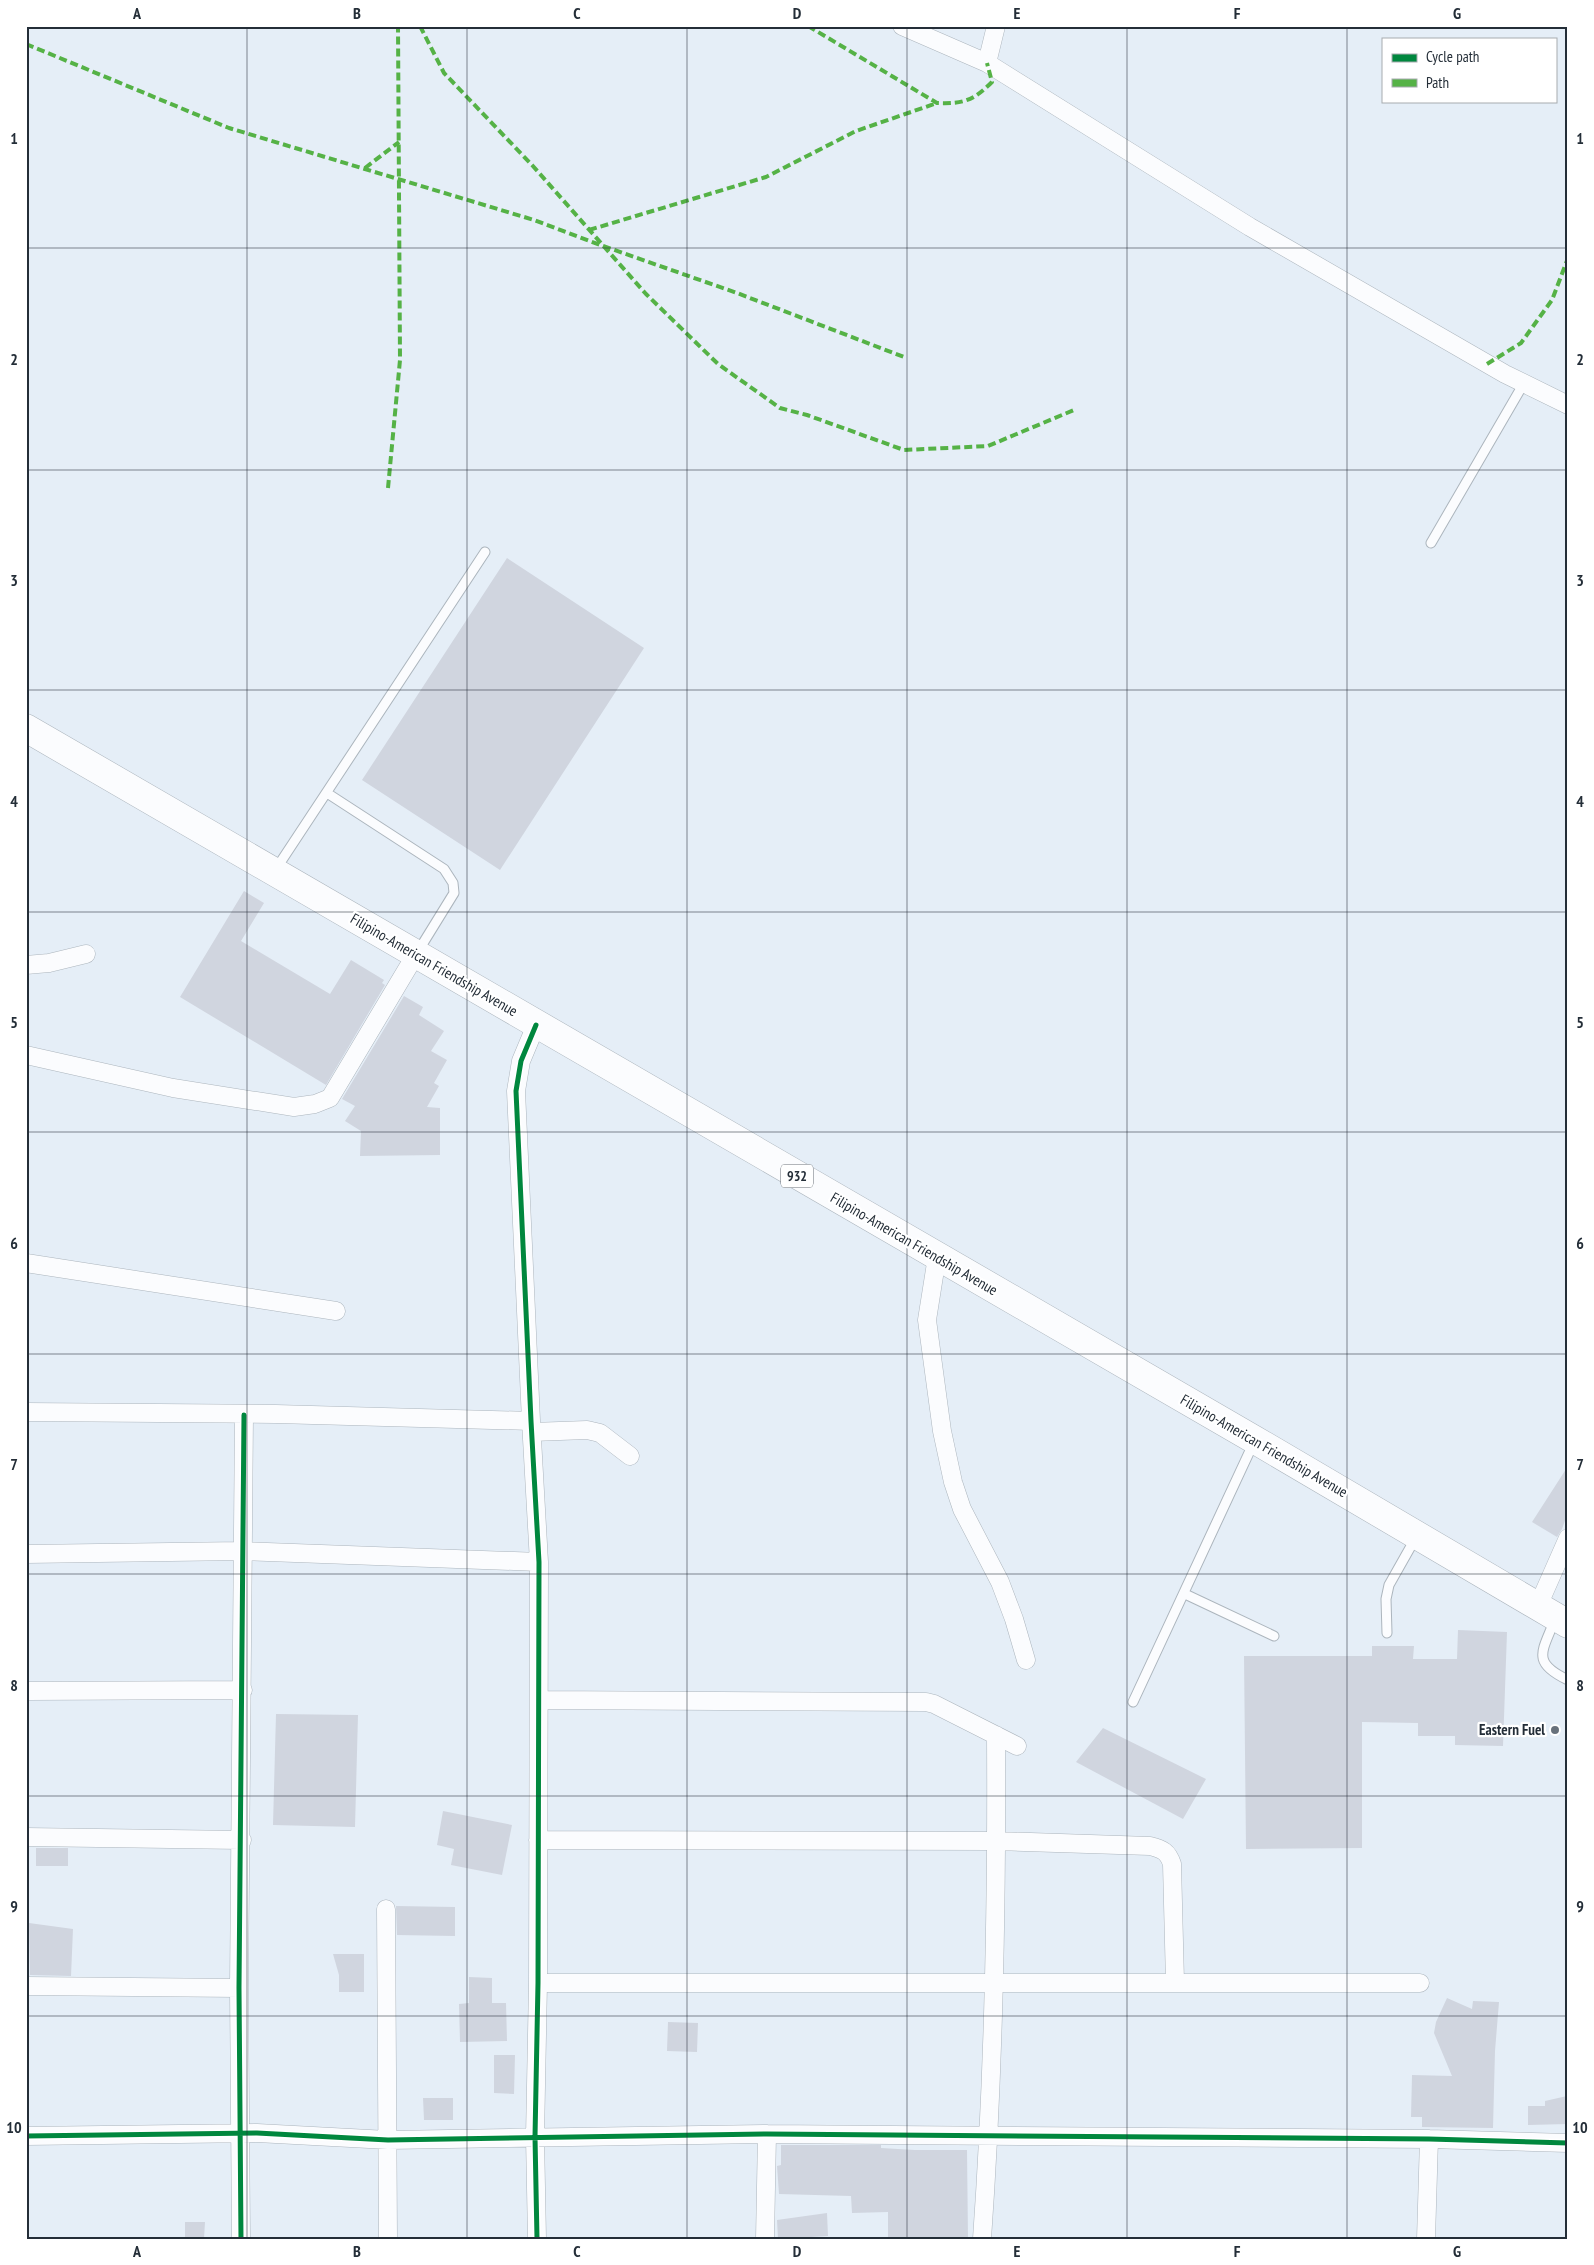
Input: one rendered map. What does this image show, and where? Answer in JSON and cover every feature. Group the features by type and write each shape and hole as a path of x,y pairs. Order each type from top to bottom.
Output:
{"main road":[{"name":"Filipino-American Friendship Avenue","path":"26,728 936,1257 1255,1440 1554,1616"}],"street":[{"path":"902,26 987,63 1250,227 1451,344 1568,405"},
{"path":"987,63 996,26"},
{"path":"26,965 59,962 86,954"},
{"path":"26,1055 173,1088 294,1107 316,1104 330,1098 416,954"},
{"path":"536,1025 521,1061 516,1091 539,1562 538,1983 535,2137 537,2239"},
{"path":"936,1257 927,1320 938,1404 951,1473 962,1509 1000,1582 1014,1619 1026,1660"},
{"path":"26,1263 336,1311"},
{"path":"26,1412 244,1415 531,1426 587,1430 600,1433 630,1456"},
{"path":"241,2239 240,1988 244,1415"},
{"path":"1554,1616 1568,1538"},
{"path":"26,1554 242,1551 539,1562"},
{"path":"26,1691 243,1690"},
{"path":"539,1700 926,1702 934,1704 1017,1746"},
{"path":"982,2239 989,2137 994,1983 997,1841 996,1734"},
{"path":"26,1837 242,1840"},
{"path":"538,1840 997,1841 1150,1846 1161,1848 1168,1854 1172,1864 1174,1882 1175,1982"},
{"path":"386,1909 388,2239"},
{"path":"538,1983 1420,1983"},
{"path":"26,1986 240,1988"},
{"path":"26,2136 240,2133 388,2140 767,2134 1429,2139 1568,2143"},
{"path":"765,2239 767,2134"},
{"path":"1426,2239 1429,2139"}],"lane":[{"path":"1431,543 1524,383"},
{"path":"275,872 485,552"},
{"path":"327,793 444,868 450,876 454,893 416,954"},
{"path":"1133,1702 1185,1594 1255,1440"},
{"path":"1387,1633 1386,1599 1389,1584 1417,1536"},
{"path":"1185,1594 1274,1636"},
{"path":"1554,1616 1542,1652 1543,1659 1545,1666 1552,1673 1568,1680"}],"building":[{"path":"507,558 644,648 500,870 362,780"},
{"path":"244,891 264,903 241,941 330,994 351,960 384,980 382,983 385,985 326,1085 180,997"},
{"path":"404,996 423,1007 419,1015 444,1031 431,1051 447,1060 434,1083 439,1086 427,1107 440,1108 440,1155 360,1156 361,1131 345,1121 355,1106 342,1099"},
{"path":"1568,1466 1568,1512 1557,1537 1532,1522"},
{"path":"1458,1630 1507,1632 1503,1746 1455,1745 1455,1736 1418,1736 1418,1723 1362,1722 1362,1848 1246,1849 1244,1656 1372,1656 1372,1646 1414,1646 1413,1659 1457,1659"},
{"path":"276,1714 358,1715 355,1827 273,1825"},
{"path":"1103,1728 1206,1779 1183,1819 1076,1762"},
{"path":"443,1811 512,1825 502,1875 451,1865 454,1849 437,1845"},
{"path":"36,1848 68,1848 68,1866 36,1866"},
{"path":"396,1906 455,1907 455,1936 397,1935"},
{"path":"29,1923 73,1929 71,1976 30,1975"},
{"path":"333,1954 364,1954 364,1992 339,1992 339,1975"},
{"path":"469,1977 492,1978 492,2003 506,2003 507,2041 460,2042 459,2004 469,2003"},
{"path":"1447,1998 1472,2009 1473,2001 1499,2002 1495,2051 1493,2128 1422,2127 1422,2117 1411,2117 1412,2075 1452,2076 1434,2033 1436,2022"},
{"path":"668,2022 698,2023 697,2052 667,2051"},
{"path":"494,2055 515,2055 514,2094 494,2093"},
{"path":"1567,2096 1568,2124 1528,2125 1528,2106 1545,2106 1545,2101"},
{"path":"423,2098 453,2098 453,2120 424,2120"},
{"path":"781,2145 881,2145 881,2148 915,2150 967,2150 968,2239 888,2239 888,2212 852,2213 851,2196 779,2194 777,2166 781,2165"},
{"path":"827,2213 828,2236 778,2239 777,2220"},
{"path":"185,2222 205,2222 204,2239 185,2239"}],"marked path":[{"path":"388,488 400,360 398,26"},
{"path":"420,26 444,73 532,165 646,294 718,364 780,408 807,415 904,450 988,446 1074,410"},
{"path":"808,26 937,103 961,102 979,93 992,82 987,63"},
{"path":"26,44 229,128 534,220 737,293 904,357"},
{"path":"589,230 766,177 856,131 937,103"},
{"path":"365,168 399,142"},
{"path":"1487,364 1521,343 1552,300 1568,258"}],"cycle path":[{"path":"536,1025 521,1061 516,1091 539,1562 538,1983 535,2137 537,2239"},
{"path":"241,2239 239,1988 244,1415"},
{"path":"26,2136 257,2133 388,2140 767,2134 1429,2139 1568,2143"}],"place":[{"name":"Eastern Fuel","path":"1555,1730"}]}
